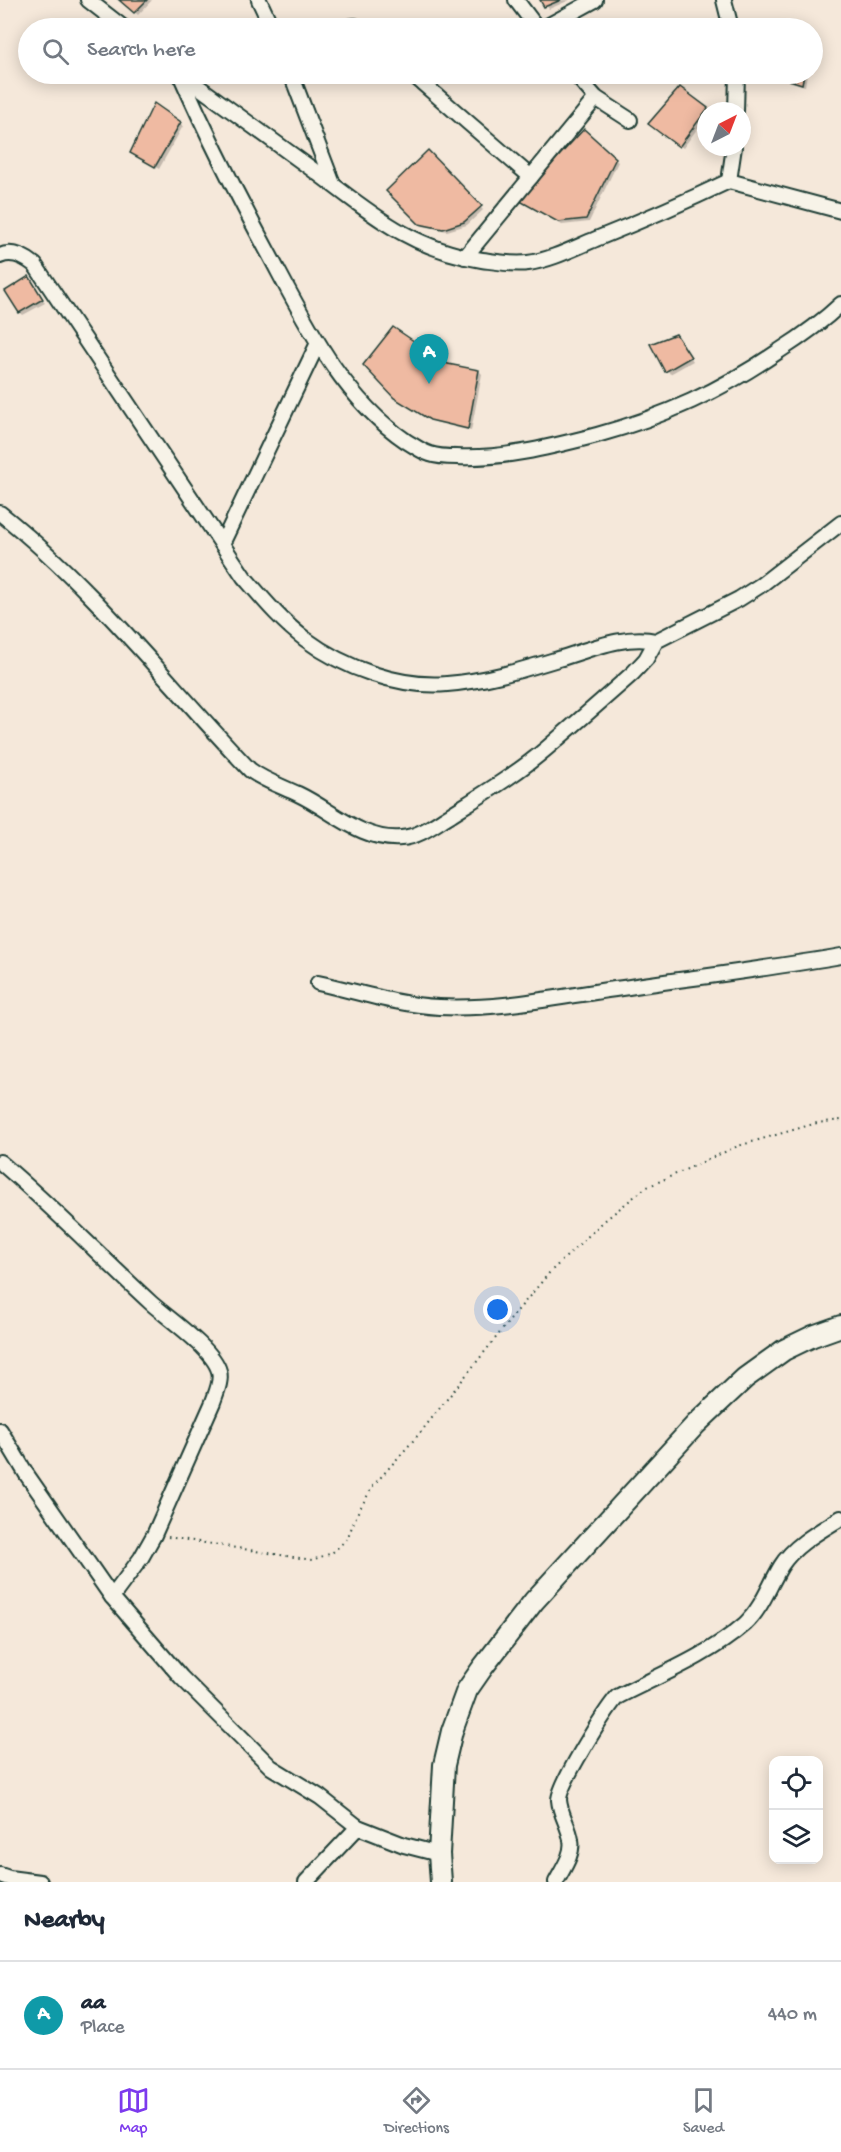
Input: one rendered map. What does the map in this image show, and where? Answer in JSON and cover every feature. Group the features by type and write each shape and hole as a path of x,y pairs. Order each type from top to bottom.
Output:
{"main road":[{"path":"443,1882 439,1854 444,1765 452,1731 467,1690 534,1601 696,1424 745,1378 784,1350 841,1326"}],"street":[{"path":"88,0 111,18"},
{"path":"259,0 267,18"},
{"path":"516,0 530,18"},
{"path":"562,18 595,0"},
{"path":"724,0 728,18"},
{"path":"184,84 213,148 318,343 338,373 366,407 392,431 429,454 473,458 502,456 547,448 629,426 692,402 774,354 812,328 841,304"},
{"path":"194,84 333,184 368,212 406,236 434,248 465,257 504,263 528,263 561,253 665,211 729,181 841,212"},
{"path":"295,84 333,184"},
{"path":"424,84 531,177"},
{"path":"584,84 596,98 630,120"},
{"path":"736,102 737,84"},
{"path":"465,257 596,98"},
{"path":"729,181 733,156"},
{"path":"0,256 8,253 19,255 35,266 244,578 284,620 321,650 356,667 382,676 412,683 445,684 515,672 638,638 656,642"},
{"path":"222,544 318,343"},
{"path":"0,513 71,575 123,628 250,770 262,779 299,794 343,822 384,837 401,838 414,836 511,775 546,749 633,673 646,659 656,642 754,590 841,523"},
{"path":"318,983 410,1003 437,1007 466,1007 554,1000 612,989 841,957"},
{"path":"0,1162 152,1304 192,1338 210,1356 219,1371 218,1386 213,1402 154,1535 141,1558 112,1597"},
{"path":"0,1431 27,1475 112,1597 181,1677 271,1767 320,1797 358,1827 404,1845 439,1854"},
{"path":"555,1882 570,1854 572,1840 561,1809 559,1798 562,1788 610,1705 617,1697 714,1646 745,1624 760,1608 782,1564 796,1548 841,1518"},
{"path":"306,1882 358,1827"},
{"path":"0,1875 40,1882"}],"path":[{"path":"154,1535 213,1542 312,1560 332,1553 347,1539 358,1512 373,1486 420,1433 550,1272 603,1222 645,1188 728,1151 817,1123 841,1120"}],"building":[{"path":"119,0 147,0 134,13"},
{"path":"540,0 561,0 544,7"},
{"path":"680,87 700,102 697,102 697,123 679,147 648,124"},
{"path":"154,103 181,122 155,167 130,153"},
{"path":"584,129 616,158 586,219 558,222 520,201"},
{"path":"428,150 482,206 464,222 443,229 419,224 386,191"},
{"path":"29,276 43,299 19,313 5,291"},
{"path":"393,327 448,364 479,370 468,429 430,420 394,398 363,365"},
{"path":"676,334 691,357 665,372 650,344"}],"place":[{"name":"aa","path":"429,384"}]}
